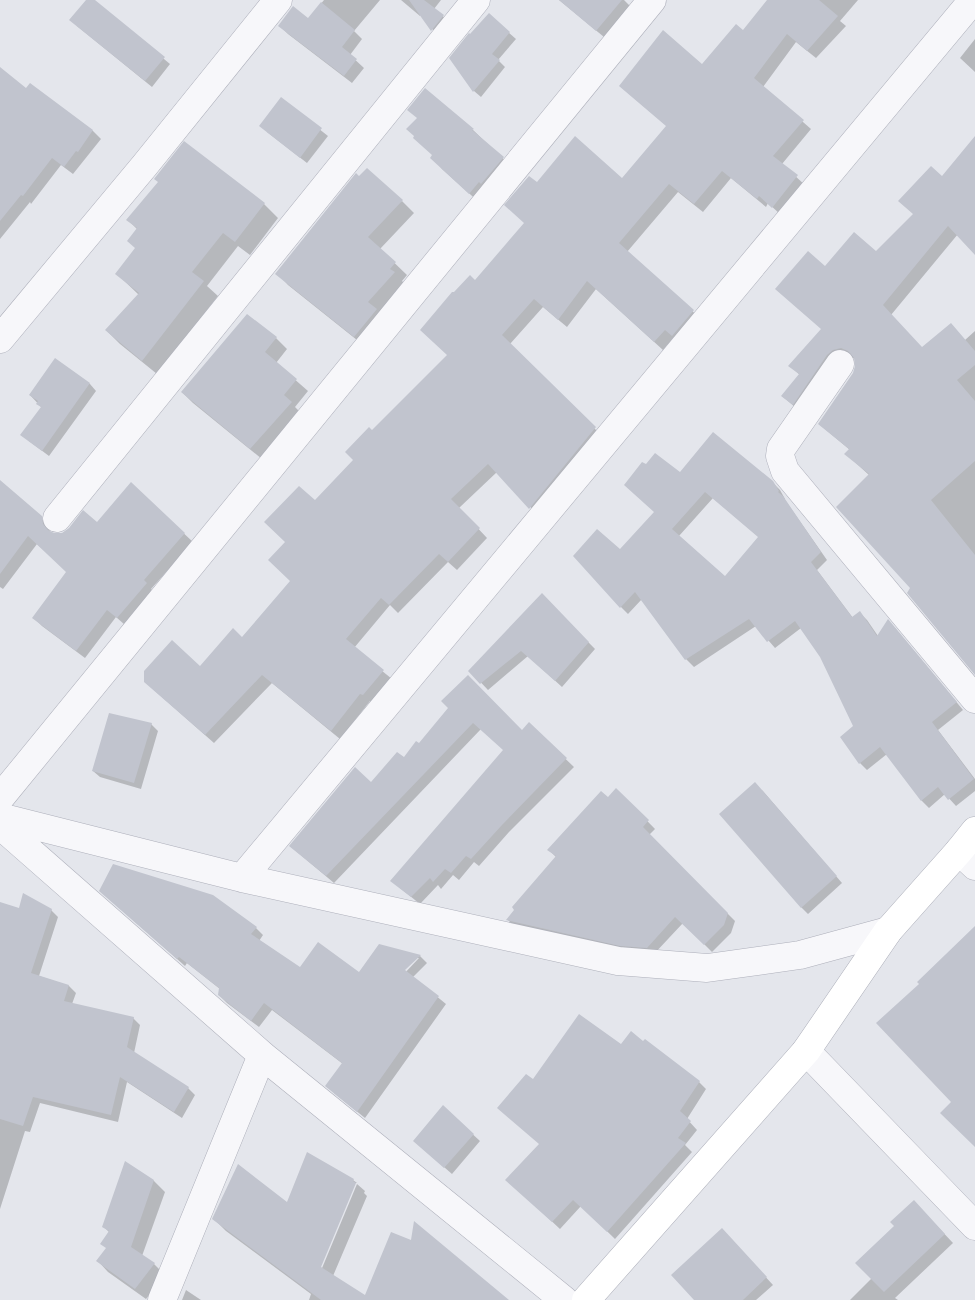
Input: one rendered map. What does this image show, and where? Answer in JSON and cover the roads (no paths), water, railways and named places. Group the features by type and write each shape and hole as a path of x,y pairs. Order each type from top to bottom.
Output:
{"street":[{"path":"0,339 139,172 278,0"},
{"path":"57,518 476,0"},
{"path":"0,798 652,0"},
{"path":"242,878 973,0"},
{"path":"840,364 781,449 780,456 785,470 975,699"},
{"path":"0,817 242,878 618,961 707,968 800,956 888,931"},
{"path":"0,825 262,1055 564,1300"},
{"path":"591,1298 806,1051 888,931 970,849"},
{"path":"806,1051 975,1226"},
{"path":"162,1300 262,1055"}]}
